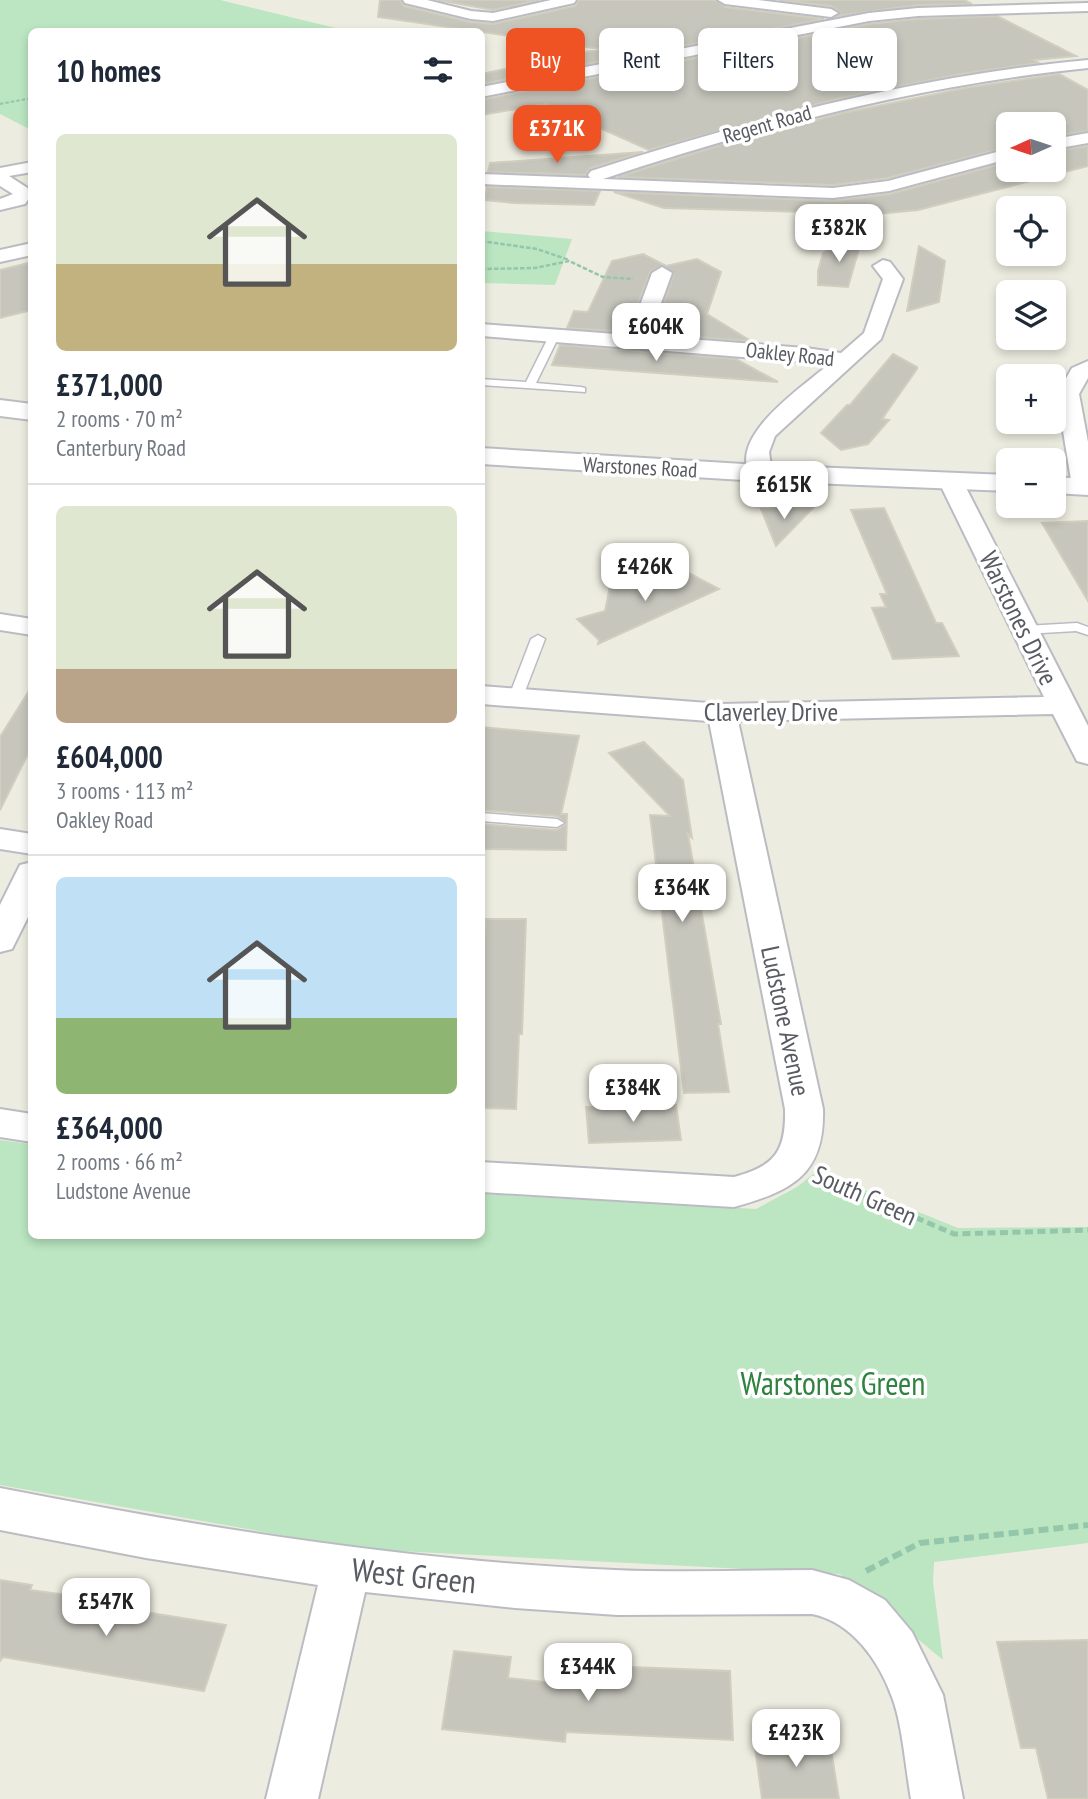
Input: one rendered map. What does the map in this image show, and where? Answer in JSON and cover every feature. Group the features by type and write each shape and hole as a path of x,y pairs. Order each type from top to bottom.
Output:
{"street":[{"path":"410,0 471,15 493,17 569,0"},
{"path":"725,0 869,17"},
{"path":"485,91 869,17 918,12 1088,7"},
{"name":"Regent Road","path":"575,183 753,127 859,99 950,81 1088,64"},
{"path":"1066,142 1088,138"},
{"path":"485,179 814,193 851,192 889,186 996,157"},
{"path":"0,173 28,168"},
{"path":"0,178 23,193 19,200 0,205"},
{"path":"0,256 28,250"},
{"path":"760,473 758,452 765,433 824,383 874,335 893,279 883,266"},
{"path":"637,341 662,277"},
{"name":"Oakley Road","path":"485,330 806,354 846,360"},
{"path":"1066,486 1086,487 1068,394 1080,373 1088,367"},
{"path":"0,408 28,412"},
{"name":"Warstones Road","path":"485,456 760,473 996,482"},
{"name":"Warstones Drive","path":"950,480 1088,755"},
{"path":"0,622 28,626"},
{"name":"Claverley Drive","path":"485,695 722,713 1062,705"},
{"name":"Ludstone Avenue","path":"722,713 804,1109 804,1141 792,1163"},
{"path":"0,839 28,843"},
{"path":"0,941 28,882"},
{"name":"South Green","path":"485,1177 734,1192 764,1184 792,1163"},
{"name":"West Green","path":"0,1509 72,1524 346,1569 591,1591 812,1592 832,1596"},
{"path":"292,1799 346,1569"},
{"path":"832,1596 868,1616 894,1648 918,1695 937,1799"}],"lane":[{"path":"529,386 554,336"},
{"path":"485,382 581,390"},
{"path":"1025,630 1077,627 1088,631"},
{"path":"515,699 538,639"},
{"path":"485,817 557,823"}],"path":[{"path":"0,104 28,99"},
{"path":"485,242 556,254 603,277 662,277"},
{"path":"485,269 535,268 569,261"},
{"name":"South Green","path":"792,1163 954,1234 1088,1230"},
{"path":"832,1596 867,1570 920,1543 1088,1525"}],"green space":[{"path":"0,0 220,0 336,28 28,28 28,128 0,114"},
{"path":"485,231 572,239 555,285 485,283"},
{"name":"Warstones Green","path":"0,1140 28,1144 28,1239 485,1239 485,1194 756,1209 797,1187 817,1171 958,1228 1088,1227 1088,1543 934,1562 933,1582 943,1660 840,1574 360,1549 0,1485"}],"building":[{"path":"380,0 400,0 404,6 470,22 493,24 575,6 579,0 716,0 725,7 824,19 777,28 698,28 698,43 684,46 684,28 599,28 599,49 585,47 585,28 506,28 506,35 485,32 485,28 454,28 378,17"},
{"path":"438,0 539,0 493,10"},
{"path":"779,0 964,0 972,4 918,5 837,16 840,12 831,6"},
{"path":"997,16 1076,56 1034,60 1039,63 897,87 897,28 849,28 869,24"},
{"path":"812,35 812,91 876,91 836,99 649,150 546,104 485,114 485,99 527,91 585,91 585,80 599,77 599,91 684,91 684,60 698,57 698,91 798,91 798,38"},
{"path":"599,49 599,62 585,64 585,52"},
{"path":"506,69 506,79 485,83 485,73"},
{"path":"1059,74 1088,90 1088,131 1066,134 1066,112 996,112 996,150 887,178 833,185 618,177 724,144 843,113 965,88"},
{"path":"1088,146 1088,166 1066,172 1066,149"},
{"path":"643,152 590,168 585,175 488,172 490,163"},
{"path":"996,165 996,182 1026,182 918,210 877,214 664,208 614,192 833,201 890,194"},
{"path":"487,187 600,191 594,205 514,203 485,200"},
{"path":"863,235 848,287 818,285 818,271 823,253"},
{"path":"919,246 945,261 939,302 907,311"},
{"path":"643,254 666,266 697,259 721,272 707,314 751,341 653,334 674,274 663,265 650,272 627,332 567,328 574,311 588,312 612,261"},
{"path":"28,263 28,311 0,318 0,270"},
{"path":"560,345 736,359 778,382 552,365"},
{"path":"893,354 917,369 882,419 889,420 868,444 841,450 821,433 850,405"},
{"path":"814,507 776,546 761,509"},
{"path":"884,508 936,623 942,623 959,656 893,659 872,608 886,607 880,594 887,594 851,510"},
{"path":"1088,521 1088,601 1042,523"},
{"path":"677,567 719,589 598,644 599,640 577,619 605,611 610,586 631,587"},
{"path":"28,692 28,754 0,810 0,737"},
{"path":"485,727 579,736 561,814 567,814 566,850 485,849 485,824 557,830 566,824 557,816 485,810"},
{"path":"644,742 683,780 692,838 688,834 721,1024 718,1024 729,1092 684,1093 650,815 670,816 609,753"},
{"path":"486,919 526,919 516,1109 485,1108"},
{"path":"676,1105 681,1140 589,1143 586,1107"},
{"path":"0,1580 32,1585 30,1590 97,1599 95,1604 226,1625 204,1691 3,1657 0,1661"},
{"path":"1088,1640 1088,1799 1048,1799 1036,1748 1021,1748 997,1642"},
{"path":"454,1651 511,1657 508,1678 608,1689 608,1666 730,1671 733,1740 566,1732 565,1742 442,1729"},
{"path":"829,1737 839,1799 762,1799 754,1740"}]}
